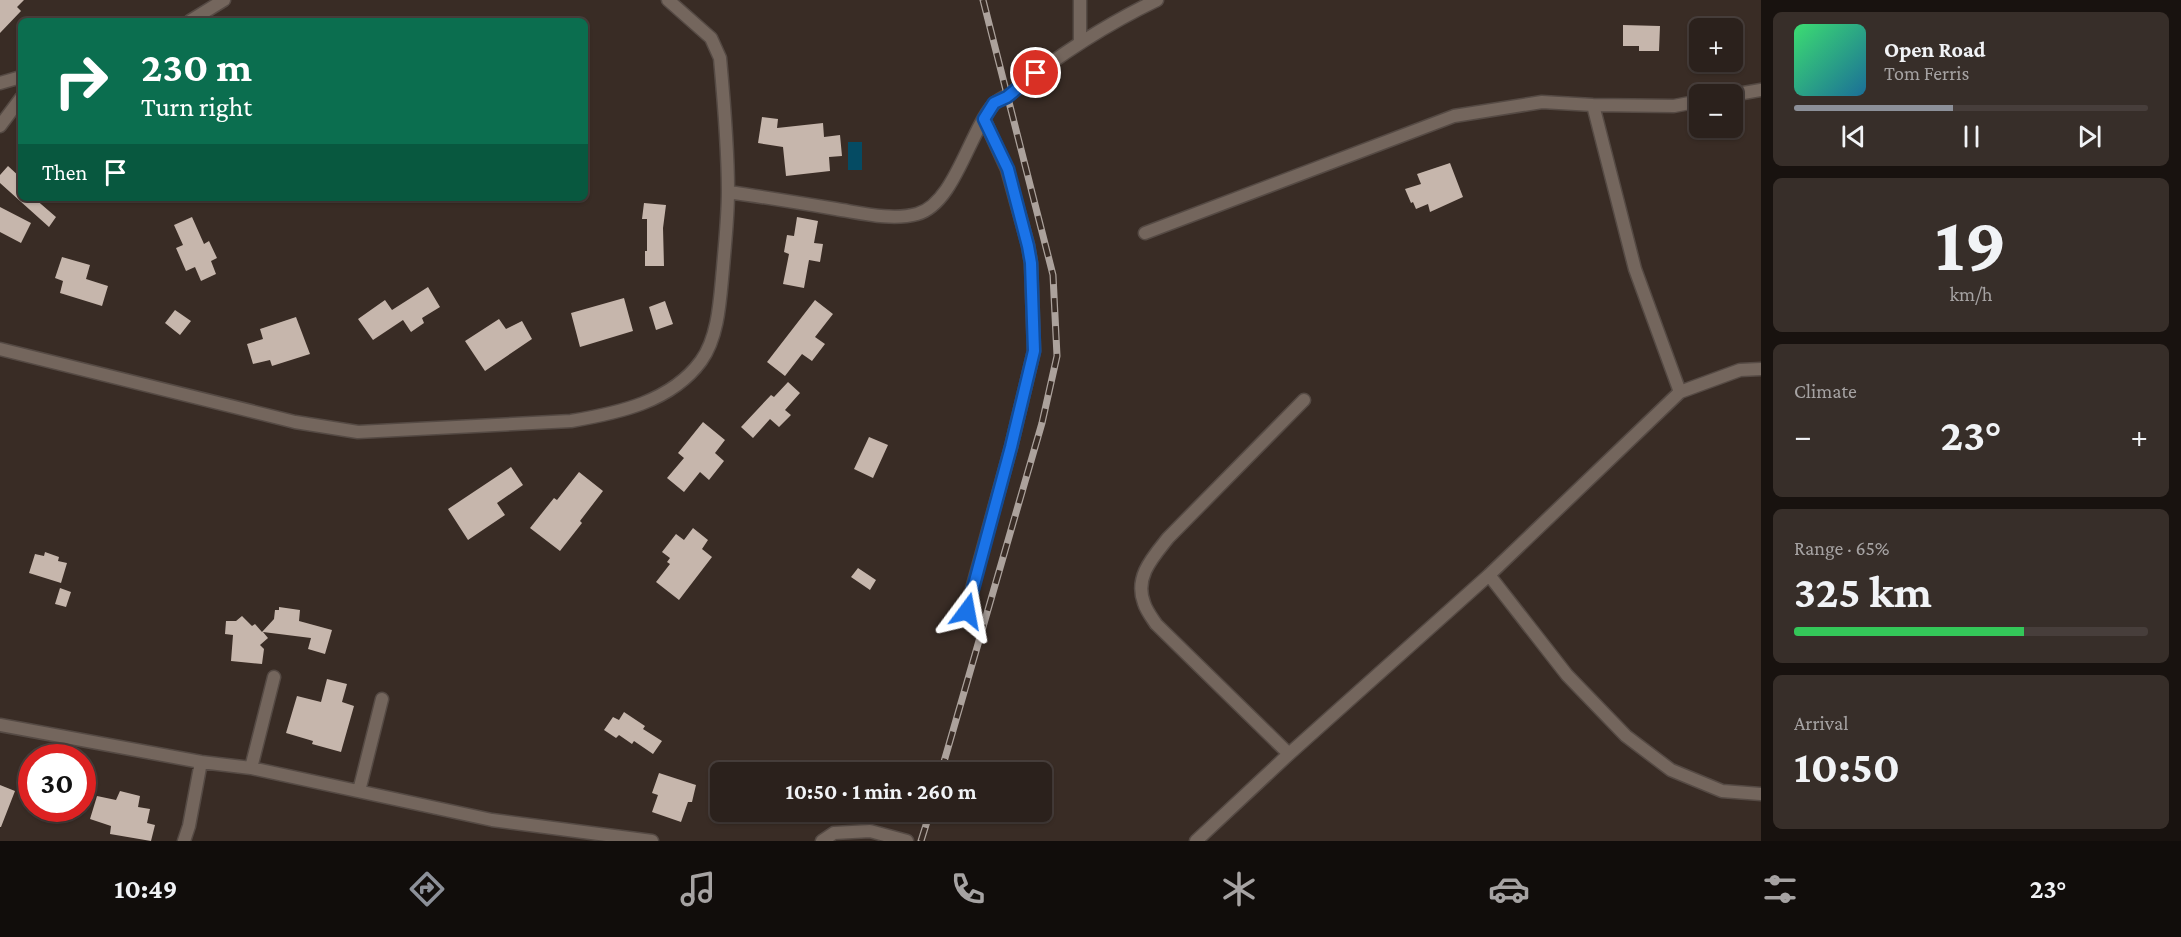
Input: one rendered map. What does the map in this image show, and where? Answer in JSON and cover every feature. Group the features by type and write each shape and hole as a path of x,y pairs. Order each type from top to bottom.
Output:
{"street":[{"path":"195,18 224,0"},
{"path":"0,349 295,422 358,432 571,421 602,416 637,406 666,392 689,374 701,360 710,343 721,292 728,192 720,58 711,38 668,0"},
{"path":"1080,0 1080,41"},
{"path":"728,192 858,212 898,216 920,214 938,201 945,192 994,103 1007,97 1080,41 1156,0"},
{"path":"0,83 18,78"},
{"path":"1743,93 1761,90"},
{"path":"0,126 18,102"},
{"path":"1145,233 1454,116 1542,102 1674,106 1689,103"},
{"path":"1593,105 1635,269 1680,392"},
{"path":"978,622 967,611 1034,351 1031,263 1028,246 1008,169 984,119"},
{"path":"1196,841 1288,754 1489,575 1680,392 1740,370 1761,369"},
{"path":"1288,754 1156,624 1144,603 1141,584 1149,562 1168,538 1304,400"},
{"path":"1489,575 1567,675 1626,736 1671,770 1722,791 1761,794"},
{"path":"251,768 274,677"},
{"path":"358,791 382,699"},
{"path":"0,725 201,762 251,768 492,820 652,841"},
{"path":"184,841 201,762"},
{"path":"822,841 834,833 870,831 908,841"}],"water":[{"path":"848,142 862,142 862,170 848,170"}],"building":[{"path":"0,0 24,0 17,7 21,11 0,33"},
{"path":"1623,25 1660,26 1659,51 1639,51 1639,46 1623,46"},
{"path":"1688,28 1689,28 1689,53 1687,53"},
{"path":"762,117 778,119 777,128 823,123 824,137 840,135 842,156 829,157 830,171 786,176 783,147 758,143"},
{"path":"1450,163 1463,197 1430,212 1428,204 1416,209 1405,189 1421,184 1417,174"},
{"path":"8,166 18,175 18,199 0,183 0,175"},
{"path":"20,201 37,201 56,217 49,227"},
{"path":"644,203 666,205 663,228 664,266 645,266 647,219 642,219"},
{"path":"0,207 31,223 21,243 0,232"},
{"path":"192,217 204,244 209,241 217,258 211,261 216,274 201,281 195,267 186,271 176,248 183,245 174,225"},
{"path":"797,217 818,221 814,243 823,244 820,262 809,260 804,288 783,284 789,254 784,252 787,235 794,236"},
{"path":"62,257 90,265 86,279 108,286 102,306 60,293 63,281 55,278"},
{"path":"428,287 440,307 422,318 424,323 411,332 403,320 373,340 358,319 385,300 392,310"},
{"path":"624,298 633,331 580,347 571,313"},
{"path":"815,300 833,314 815,337 825,344 812,361 802,354 785,376 767,362"},
{"path":"665,301 673,324 656,330 649,307"},
{"path":"175,310 191,321 180,335 165,323"},
{"path":"296,317 310,354 272,366 270,360 253,364 247,344 263,339 260,329"},
{"path":"499,319 506,329 522,321 532,339 485,371 465,341"},
{"path":"788,382 800,393 785,410 791,415 779,427 770,419 753,438 741,427 771,395 774,397"},
{"path":"703,422 725,440 715,453 724,461 709,480 700,472 684,492 667,478 684,458 678,453"},
{"path":"869,437 888,445 873,478 854,469"},
{"path":"511,467 523,485 497,503 505,515 468,540 448,509"},
{"path":"579,472 603,491 560,551 530,528 554,498 557,500"},
{"path":"693,528 708,540 702,549 712,557 679,600 656,582 670,564 667,562 670,558 662,552 676,534 684,540"},
{"path":"45,552 59,557 58,561 67,563 61,583 29,573 35,554 44,556"},
{"path":"858,568 876,580 870,590 851,577"},
{"path":"60,588 71,592 66,607 55,604"},
{"path":"279,607 300,610 299,621 332,630 325,654 308,649 311,638 263,632 268,638 260,645 264,649 262,664 231,661 233,635 225,634 226,621 236,621 242,616 252,626 255,624 262,632 274,619 275,610 279,610"},
{"path":"327,679 347,684 342,702 354,706 341,752 312,744 313,741 286,733 297,696 321,702"},
{"path":"624,712 645,726 643,729 662,741 653,754 634,741 632,744 619,735 616,738 604,730 613,717 619,720"},
{"path":"659,773 696,785 692,802 688,802 681,822 652,812 658,795 652,793"},
{"path":"0,785 15,791 1,827 0,827"},
{"path":"120,791 140,796 138,807 150,809 147,823 155,825 151,841 110,834 111,826 96,821 97,796 116,800"}],"railway":[{"path":"944,762 1042,423 1057,356 1053,275 983,0"},
{"path":"921,841 927,822"}],"route":[{"path":"967,611 1034,351 1031,263 1028,246 1008,169 984,119 994,103 1007,97 1036,73"}]}
